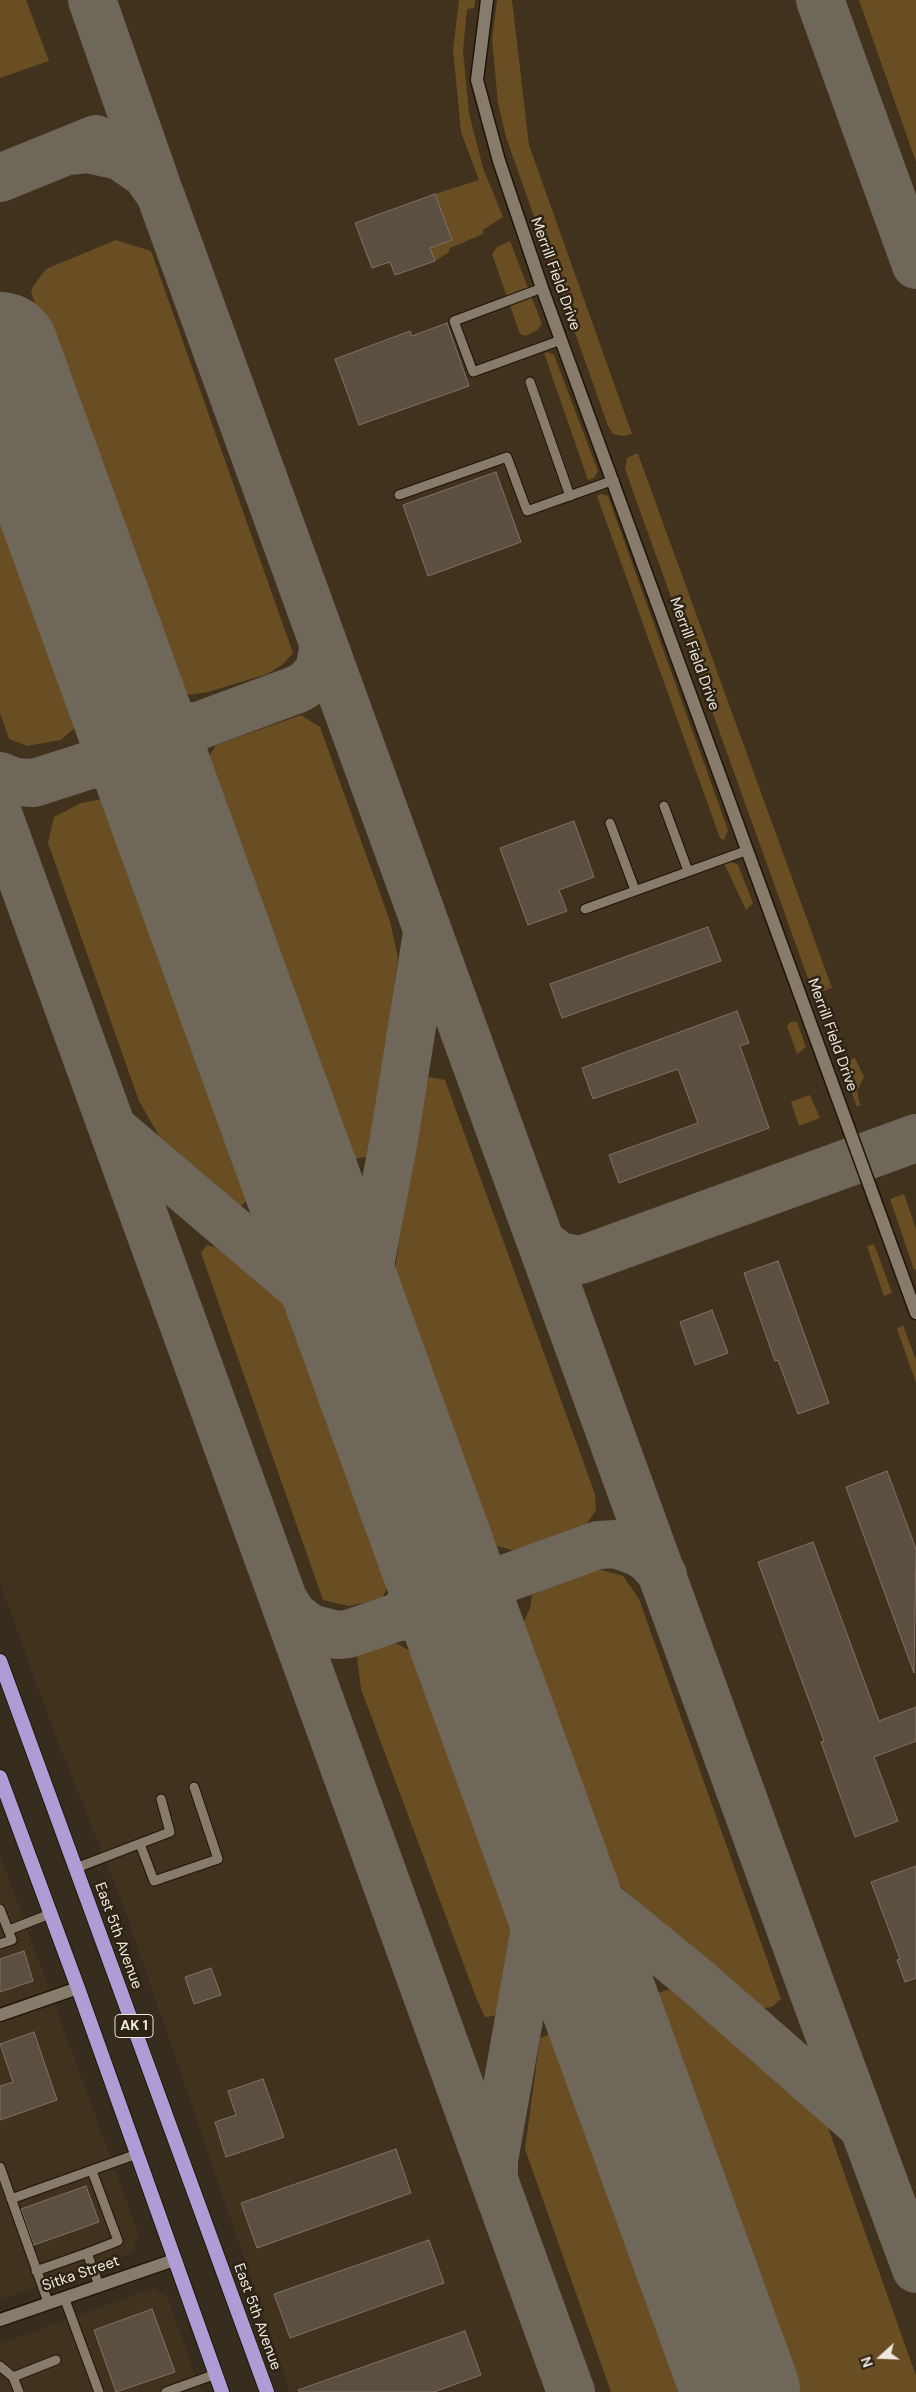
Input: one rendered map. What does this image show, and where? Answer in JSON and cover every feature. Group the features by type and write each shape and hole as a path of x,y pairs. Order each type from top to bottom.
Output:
{"highway":[{"name":"East 5th Avenue","path":"0,1661 267,2392"},
{"name":"AK 1","path":"0,1777 78,1988 222,2392"}],"street":[{"name":"Merrill Field Drive","path":"487,0 477,80 499,162 542,288 614,480 916,1313"},
{"path":"0,2015 78,1988"},
{"name":"Sitka Street","path":"0,2320 64,2296 174,2260"}],"lane":[{"path":"542,288 454,321 473,372 561,340"},
{"path":"530,382 570,496"},
{"path":"400,495 507,457 527,511 614,480"},
{"path":"664,806 688,872"},
{"path":"610,823 635,890"},
{"path":"585,908 748,850"},
{"path":"140,1844 154,1881 218,1859 194,1787"},
{"path":"76,1868 170,1832 161,1799"},
{"path":"0,1909 12,1940 0,1944"},
{"path":"9,1930 50,1914"},
{"path":"11,2199 92,2172 137,2154"},
{"path":"0,2167 48,2302"},
{"path":"36,2271 118,2241 92,2172"},
{"path":"87,2253 99,2285"},
{"path":"64,2296 99,2392"},
{"path":"13,2376 56,2360"},
{"path":"0,2366 13,2376 19,2392"},
{"path":"166,2392 216,2374"}],"shaded area":[{"path":"0,0 916,0 916,2392 290,2392 125,1910 49,1718 0,1583"},
{"path":"0,0 26,0 49,61 0,78"},
{"path":"459,0 475,0 474,8 467,9 463,51 469,113 483,168 503,217 483,230 483,234 450,248 448,253 435,261 430,248 452,240 435,194 479,180 461,132 453,50"},
{"path":"497,0 512,0 529,145 632,434 623,436 613,434 608,426 506,137 498,103 492,39"},
{"path":"859,0 916,0 916,162"},
{"path":"116,240 151,251 293,653 282,665 267,674 208,692 190,695 168,683 31,292 46,269"},
{"path":"510,241 542,324 537,330 526,336 520,334 492,254 497,247"},
{"path":"548,352 554,355 598,471 594,478 588,480 544,353"},
{"path":"638,454 832,988 818,993 810,984 625,469 627,458"},
{"path":"601,494 608,496 728,830 724,840 720,838 597,496"},
{"path":"0,496 79,703 80,723 61,740 27,746 9,739 0,713"},
{"path":"301,715 320,727 390,921 398,958 370,1156 349,1160 204,764 216,745"},
{"path":"102,799 116,810 251,1197 241,1206 159,1136 139,1101 48,843 54,817 81,803"},
{"path":"730,861 738,865 753,903 746,910 724,863"},
{"path":"791,1022 797,1022 806,1047 797,1054 787,1026"},
{"path":"855,1058 864,1077 857,1091 860,1105 857,1107 841,1064"},
{"path":"429,1077 445,1080 595,1494 596,1510 584,1528 516,1551 489,1544 393,1281 424,1088"},
{"path":"810,1095 820,1118 799,1126 791,1102"},
{"path":"904,1194 916,1229 916,1269 914,1270 890,1199"},
{"path":"874,1244 892,1293 884,1296 867,1246"},
{"path":"207,1245 224,1250 292,1310 304,1325 393,1574 382,1599 349,1606 323,1600 201,1253"},
{"path":"903,1325 916,1360 916,1383 897,1329"},
{"path":"590,1567 623,1576 639,1599 781,1999 772,2007 754,2009 606,1873 522,1626 530,1608 533,1588"},
{"path":"394,1642 423,1658 515,1915 501,2015 485,2017 477,2000 361,1689 357,1656"},
{"path":"0,1855 138,2233 133,2252 0,2300"},
{"path":"670,1989 803,2093 825,2119 916,2376 916,2392 796,2392 657,2004 658,1993"},
{"path":"557,2032 687,2392 611,2392 525,2149 540,2038"},
{"path":"154,2288 167,2297 201,2392 0,2392 0,2344"}],"building":[{"path":"435,194 452,240 430,248 435,261 395,275 390,262 372,268 355,223"},
{"path":"447,323 469,386 359,425 335,359 410,331 412,336"},
{"path":"496,472 521,542 428,576 403,505"},
{"path":"574,821 594,877 559,890 567,911 528,925 500,848"},
{"path":"708,927 721,961 562,1018 550,984"},
{"path":"737,1011 749,1043 740,1046 769,1128 619,1183 609,1155 698,1123 678,1069 593,1099 582,1068"},
{"path":"778,1261 829,1403 798,1414 778,1360 775,1361 744,1273"},
{"path":"712,1310 728,1353 695,1365 680,1322"},
{"path":"887,1471 916,1549 914,1673 846,1487"},
{"path":"813,1542 879,1721 916,1707 916,1741 874,1757 898,1821 855,1837 821,1742 824,1741 758,1562"},
{"path":"916,1866 916,1978 905,1982 897,1960 900,1959 871,1882"},
{"path":"24,1951 33,1981 0,1992 0,1959"},
{"path":"211,1968 221,1995 194,2004 185,1977"},
{"path":"34,2032 57,2100 0,2120 0,2086 13,2082 0,2044"},
{"path":"263,2079 284,2137 226,2157 215,2122 236,2115 228,2091"},
{"path":"396,2149 411,2193 257,2248 241,2203"},
{"path":"86,2186 99,2222 34,2245 21,2209"},
{"path":"429,2240 444,2283 290,2338 274,2294"},
{"path":"152,2309 175,2372 116,2392 94,2330"},
{"path":"465,2331 481,2375 434,2392 299,2392 298,2390"}],"taxiway":[{"path":"92,0 157,186"},
{"path":"820,0 916,265"},
{"path":"0,178 96,139"},
{"path":"67,151 88,149 120,156 146,174 160,194 813,1991 916,2269"},
{"path":"166,809 165,767 168,757 181,738 198,726 298,689 308,683 319,670 323,651 322,639"},
{"path":"123,690 139,709 155,721 175,727 198,726"},
{"path":"0,776 15,782 34,783 90,765 119,765 136,772 144,779 166,809"},
{"path":"0,819 571,2392"},
{"path":"368,1364 363,1302 394,1139 427,933"},
{"path":"116,1131 334,1316 368,1364"},
{"path":"542,1243 559,1256 581,1260 916,1138"},
{"path":"398,1617 421,1597 428,1585 432,1573 433,1557 430,1533"},
{"path":"473,1653 475,1614 486,1594 504,1579 598,1545 616,1544 640,1553 650,1560 663,1575"},
{"path":"285,1602 293,1615 310,1628 337,1635 348,1634 398,1617 425,1616 447,1625 473,1653"},
{"path":"536,1828 555,1858 575,1881 696,1980 860,2124"},
{"path":"494,2172 494,2160 542,1889 537,1829"}],"runway":[{"path":"0,351 741,2392"}]}
